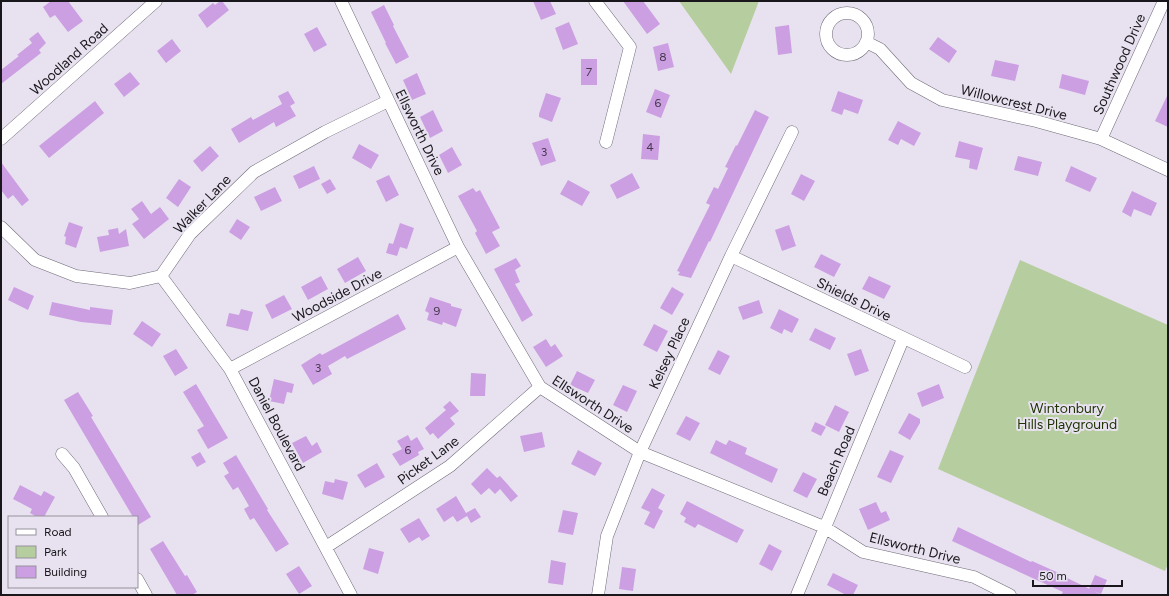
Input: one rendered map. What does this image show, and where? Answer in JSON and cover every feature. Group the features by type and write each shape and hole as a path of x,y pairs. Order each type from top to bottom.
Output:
{"street":[{"name":"Woodland Road","path":"1,139 156,1"},
{"name":"Ellsworth Drive","path":"340,1 458,247 540,387 640,452 824,528 863,552 974,577 1010,595"},
{"path":"595,1 630,47 606,142"},
{"name":"Southwood Drive","path":"1101,139 1164,1"},
{"name":"Willowcrest Drive","path":"866,42 880,49 911,83 942,100 1036,121 1101,139 1168,170"},
{"name":"Walker Lane","path":"161,276 190,234 254,172 325,132 388,101"},
{"name":"Kelsey Place","path":"598,595 607,536 640,452 731,256 792,132"},
{"path":"1,227 35,260 76,276 130,283 161,276"},
{"name":"Woodside Drive","path":"230,370 458,247"},
{"name":"Shields Drive","path":"731,256 903,339 965,367"},
{"name":"Daniel Boulevard","path":"161,276 230,370 351,595"},
{"name":"Beach Road","path":"797,595 903,339"},
{"name":"Picket Lane","path":"326,547 450,466 540,387"},
{"path":"62,454 74,468 101,516"},
{"path":"138,581 146,595"}],"green space":[{"path":"679,1 759,1 731,74"},
{"name":"Wintonbury Hills Playground","path":"1020,260 1168,325 1168,564 1165,571 938,469"}],"building":[{"path":"51,1 68,1 83,21 68,32 55,15 50,18 43,7"},
{"path":"222,1 229,10 207,28 198,15 213,3 215,5"},
{"path":"533,1 550,1 556,14 541,20"},
{"path":"623,1 643,1 660,24 647,34"},
{"path":"384,5 409,57 396,64 371,12"},
{"path":"569,22 578,44 563,50 555,28"},
{"path":"789,25 792,53 778,55 775,27"},
{"path":"317,27 327,45 314,52 304,34"},
{"path":"38,32 46,43 39,50 41,53 1,84 1,70 19,56 17,55 32,43 29,39"},
{"path":"938,37 957,51 949,63 929,49"},
{"path":"172,39 181,51 166,63 157,51"},
{"path":"668,43 674,67 658,71 653,47"},
{"path":"581,59 597,59 597,85 581,85"},
{"path":"995,60 1019,65 1015,81 991,76"},
{"path":"130,72 140,84 124,97 114,84"},
{"path":"417,73 426,94 412,100 403,80"},
{"path":"1062,74 1089,81 1085,95 1059,88"},
{"path":"655,89 670,95 661,118 646,112"},
{"path":"288,91 295,103 290,106 296,116 276,127 274,122 239,143 231,129 251,117 253,120 282,104 278,96"},
{"path":"838,91 863,100 858,114 844,109 842,115 831,111"},
{"path":"546,93 561,98 552,122 539,117"},
{"path":"1168,94 1168,127 1155,121"},
{"path":"95,101 104,113 49,158 39,146"},
{"path":"433,110 443,131 430,138 420,117"},
{"path":"755,110 769,117 710,242 709,241 691,278 678,275 680,272 677,271 710,205 706,203 714,187 718,189 728,168 725,167"},
{"path":"898,121 921,133 914,146 901,139 898,145 888,140"},
{"path":"643,134 660,136 658,160 641,159"},
{"path":"548,138 556,161 541,166 532,143"},
{"path":"959,141 983,148 977,170 969,168 970,160 955,157"},
{"path":"359,144 379,155 371,169 352,158"},
{"path":"210,146 219,156 202,172 193,161"},
{"path":"452,147 462,165 448,173 439,155"},
{"path":"1018,156 1042,162 1038,176 1014,170"},
{"path":"1,162 29,200 22,206 13,195 8,199 1,190"},
{"path":"314,166 320,179 299,189 293,176"},
{"path":"1071,166 1097,178 1090,192 1065,181"},
{"path":"632,173 640,188 617,199 610,185"},
{"path":"801,174 815,181 804,201 791,194"},
{"path":"389,175 399,195 386,202 376,181"},
{"path":"179,179 191,187 178,207 166,198"},
{"path":"330,179 336,189 327,194 321,184"},
{"path":"568,180 590,192 582,206 560,194"},
{"path":"275,187 282,201 261,211 254,197"},
{"path":"473,188 476,192 480,190 500,228 492,232 500,246 486,254 475,233 477,231 458,196"},
{"path":"1132,191 1157,203 1151,216 1134,209 1131,217 1122,212"},
{"path":"142,201 151,214 160,207 169,219 144,239 132,224 139,219 131,209"},
{"path":"237,219 250,227 241,240 229,232"},
{"path":"69,222 83,227 76,248 65,244 66,237 64,236"},
{"path":"400,223 414,228 407,249 400,247 397,256 386,253 389,243 393,244"},
{"path":"789,225 796,246 782,251 775,230"},
{"path":"118,228 119,234 126,229 129,246 100,252 97,237 109,235 108,230"},
{"path":"821,254 841,264 834,277 814,267"},
{"path":"358,257 366,271 345,283 337,269"},
{"path":"516,258 521,266 515,270 520,282 515,284 533,315 522,322 494,269"},
{"path":"321,276 328,289 308,300 301,287"},
{"path":"869,276 891,286 884,299 862,289"},
{"path":"14,287 34,296 28,310 8,300"},
{"path":"672,287 684,294 672,315 660,308"},
{"path":"284,295 292,309 272,319 265,305"},
{"path":"430,297 462,309 456,327 443,322 442,325 427,320 429,313 425,311"},
{"path":"759,300 763,313 743,320 738,307"},
{"path":"52,302 90,310 90,307 113,310 111,325 81,322 49,315"},
{"path":"241,309 253,312 248,331 226,326 229,313 239,315"},
{"path":"779,309 799,319 792,333 784,329 782,334 770,328"},
{"path":"398,314 406,329 347,359 345,356 328,366 332,374 313,385 301,365 320,353 322,355"},
{"path":"142,321 161,334 152,347 133,334"},
{"path":"654,324 668,331 657,352 643,345"},
{"path":"815,328 836,338 830,350 809,340"},
{"path":"546,339 551,347 555,344 563,356 546,367 533,347"},
{"path":"176,349 188,368 175,376 163,356"},
{"path":"861,349 869,371 855,376 847,354"},
{"path":"718,350 730,356 720,375 708,369"},
{"path":"577,371 595,380 588,393 570,385"},
{"path":"471,373 486,374 485,396 470,396"},
{"path":"274,379 294,384 292,393 287,392 284,404 269,401"},
{"path":"196,384 228,438 208,449 197,430 204,426 183,392"},
{"path":"939,384 944,398 922,407 917,393"},
{"path":"623,385 637,391 627,412 613,405"},
{"path":"78,392 93,416 91,417 151,517 138,525 138,516 132,516 64,400"},
{"path":"450,401 459,411 450,418 455,424 438,439 433,433 430,435 425,428 446,410 443,407"},
{"path":"835,405 849,412 839,432 825,425"},
{"path":"909,413 920,419 920,423 910,440 898,433"},
{"path":"686,416 700,423 690,441 676,434"},
{"path":"815,422 826,427 821,436 811,431"},
{"path":"542,432 545,447 524,452 520,436"},
{"path":"408,435 411,441 417,437 424,449 418,452 419,455 400,466 392,454 402,449 397,441"},
{"path":"306,436 312,446 317,442 322,452 303,463 292,443"},
{"path":"716,440 726,445 729,440 747,448 745,454 778,469 772,483 710,453"},
{"path":"578,450 602,463 595,476 571,464"},
{"path":"890,450 904,456 891,483 877,477"},
{"path":"200,452 206,462 197,467 191,457"},
{"path":"236,455 268,509 267,510 289,544 276,552 254,518 250,520 244,509 249,506 238,487 233,490 224,476 229,473 223,463"},
{"path":"377,463 385,477 365,488 357,475"},
{"path":"487,468 497,478 500,476 518,496 511,502 500,489 495,494 489,488 481,495 471,484"},
{"path":"803,472 817,479 807,498 793,491"},
{"path":"335,479 348,482 343,500 322,494 325,481 334,483"},
{"path":"20,485 41,496 44,491 55,497 45,516 35,516 30,513 32,509 13,499"},
{"path":"652,488 665,495 658,508 663,511 654,529 644,524 650,512 641,508"},
{"path":"456,496 466,513 475,508 481,517 471,523 467,516 457,522 453,516 444,522 436,509"},
{"path":"687,501 744,530 737,543 698,524 695,528 684,522 686,518 680,514"},
{"path":"876,502 881,513 886,511 890,520 868,530 859,509"},
{"path":"563,510 578,513 573,535 558,532"},
{"path":"419,518 430,536 422,541 419,537 409,543 400,529"},
{"path":"958,527 1031,562 1032,561 1061,574 1102,595 1061,595 1063,592 952,541"},
{"path":"163,541 197,592 192,595 177,595 150,549"},
{"path":"769,544 782,551 772,571 759,564"},
{"path":"369,548 384,552 378,574 363,569"},
{"path":"551,560 566,563 563,585 548,583"},
{"path":"299,566 312,586 299,594 286,574"},
{"path":"622,567 636,569 633,591 619,589"},
{"path":"833,573 858,585 853,595 846,595 827,585"},
{"path":"1095,575 1107,580 1101,594 1089,589"}]}
